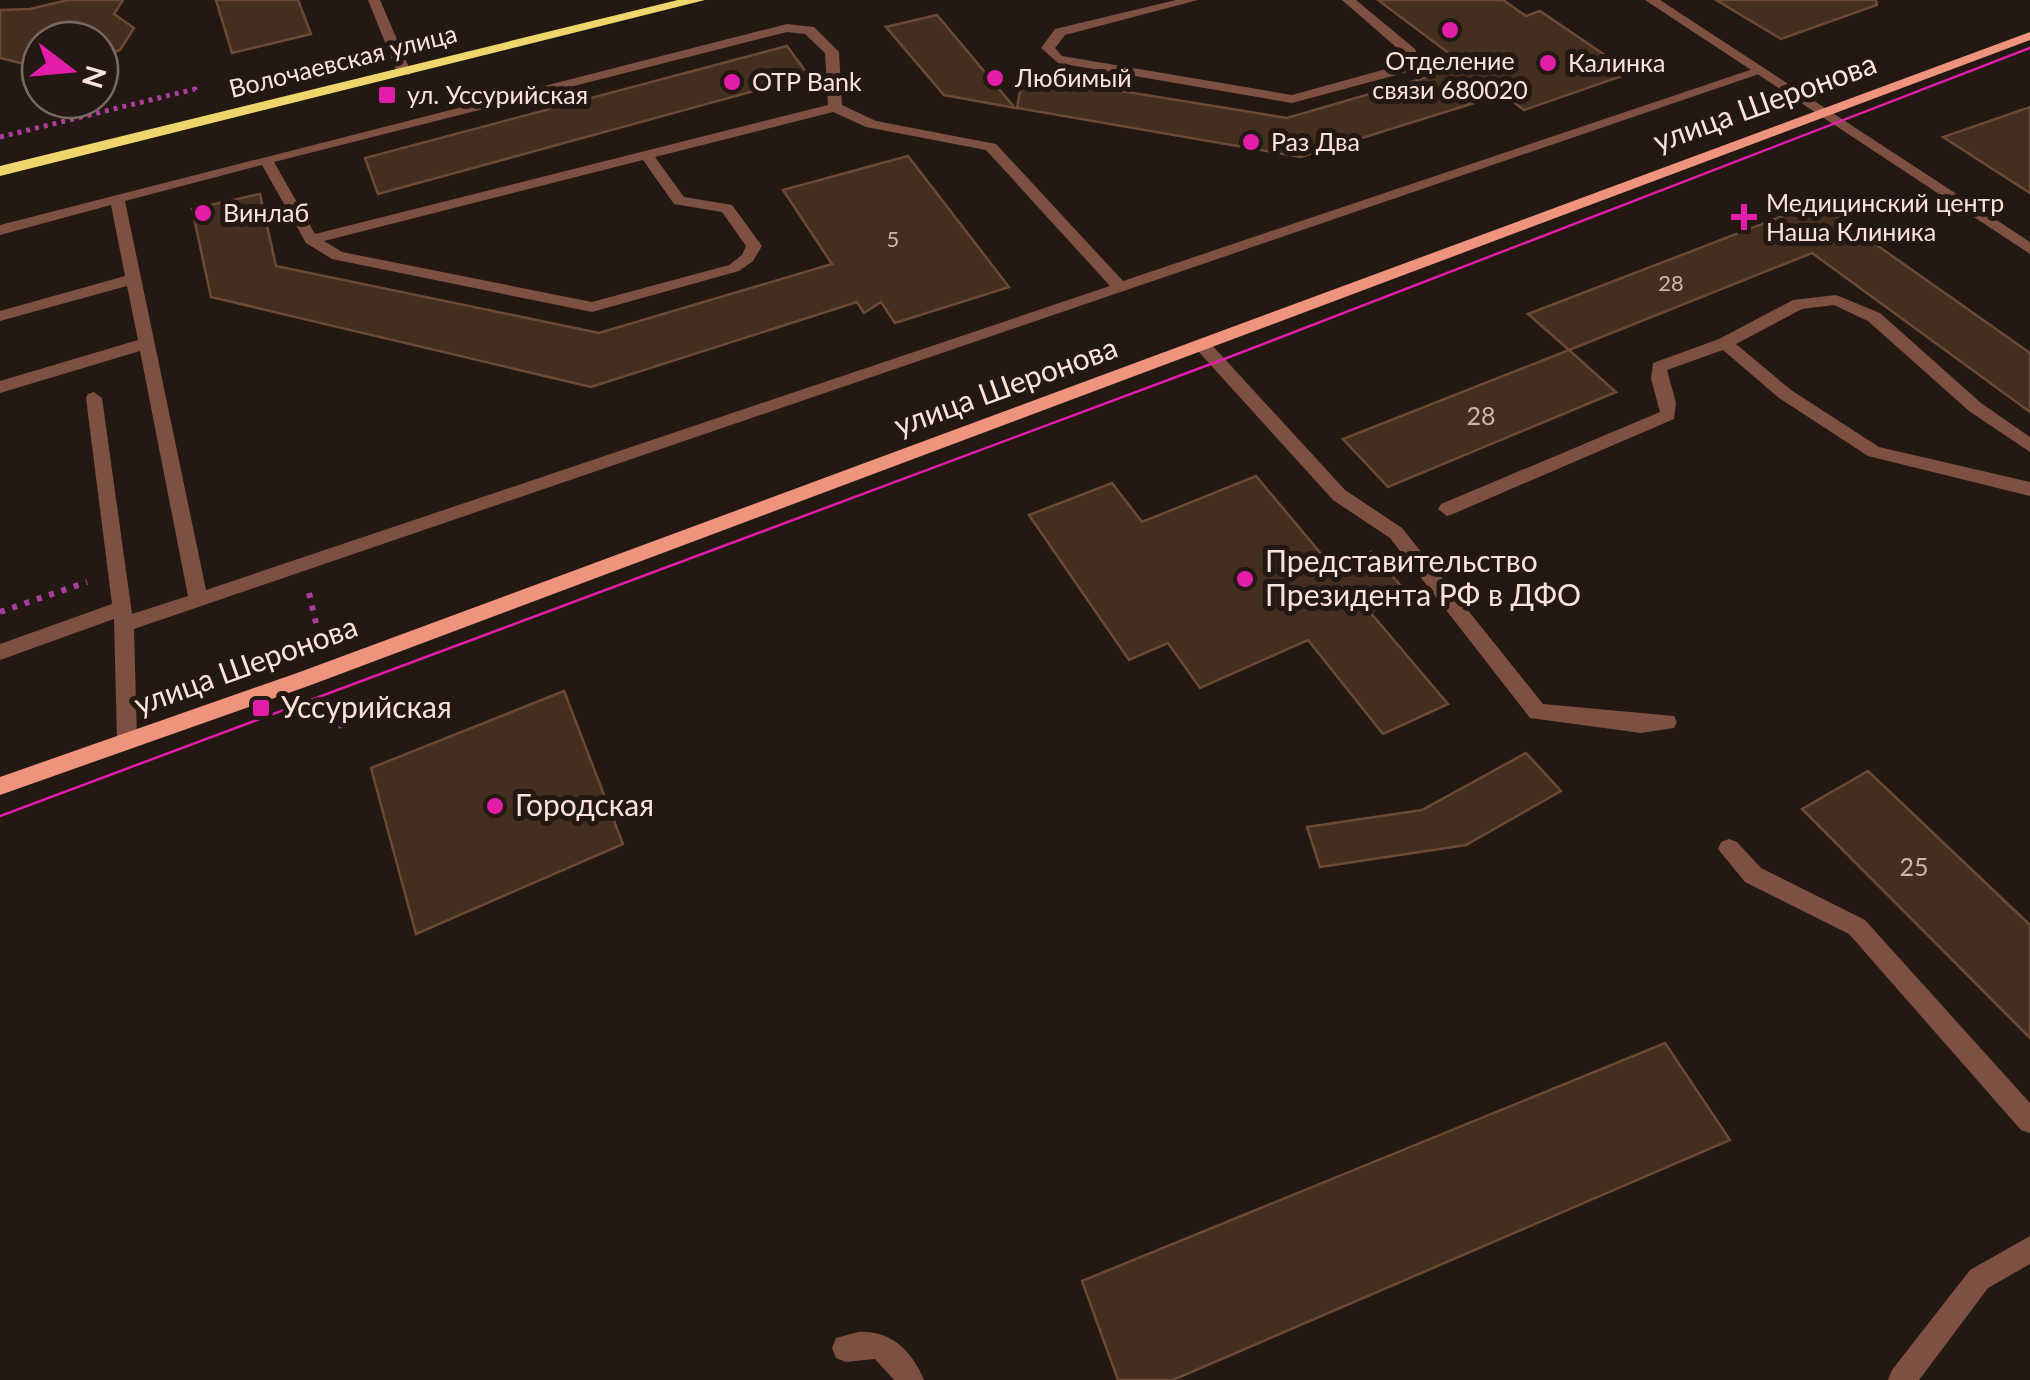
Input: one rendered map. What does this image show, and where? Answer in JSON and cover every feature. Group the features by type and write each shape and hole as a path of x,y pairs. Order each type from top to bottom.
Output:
{"main road":[{"name":"Волочаевская улица","path":"0,171 697,0"},
{"name":"улица Шеронова","path":"0,786 328,670 2030,36"}],"street":[{"path":"374,0 404,72"},
{"path":"1192,0 1060,32 1048,48 1058,60 1292,98 1410,66 1410,52 1348,0"},
{"path":"1651,0 2030,250"},
{"path":"0,230 787,28 810,30 832,52 835,106 855,121 965,137 991,147 1122,288"},
{"path":"0,652 198,597 302,563 1758,72"},
{"path":"311,240 835,106"},
{"path":"266,160 311,240 337,256 592,306 734,268 748,258 754,246 727,208 678,201 644,153"},
{"path":"117,199 198,597"},
{"path":"0,316 133,279"},
{"path":"1447,510 1668,415 1670,408 1656,376 1659,366 1725,343 1799,304 1836,300 1874,317 1976,407 2030,446"},
{"path":"0,388 146,343"},
{"path":"1725,343 1786,394 1874,452 2030,489"},
{"path":"1204,346 1339,495 1396,533 1537,712 1641,724 1667,722"},
{"path":"94,398 123,616 127,740"},
{"path":"1729,849 1753,875 1857,927 2030,1122"},
{"path":"1902,1380 1979,1279 2030,1249"},
{"path":"846,1348 866,1342 881,1345 897,1357 910,1380"}],"path":[{"path":"302,563 342,728"},
{"path":"0,612 117,572"}],"building":[{"path":"68,0 123,0 114,14 134,28 120,50 120,20 20,20 20,63 0,58 0,10 30,9"},
{"path":"216,0 298,0 311,34 232,53"},
{"path":"1378,0 1503,0 1526,16 1540,11 1631,73 1524,110 1503,94 1301,157 1017,108 1023,75 1287,118 1466,66"},
{"path":"1716,0 1876,0 1877,5 1781,39"},
{"path":"937,15 1015,108 944,95 886,27"},
{"path":"787,46 809,76 378,194 365,158"},
{"path":"2030,107 2030,193 1943,137"},
{"path":"908,156 1009,287 895,323 881,302 864,313 857,302 591,387 211,297 192,209 260,194 276,266 599,333 832,264 783,190"},
{"path":"1817,203 2030,353 2030,412 1812,253 1569,350 1528,314"},
{"path":"1569,350 1616,392 1388,487 1343,439"},
{"path":"1256,476 1333,568 1371,552 1409,595 1370,612 1448,704 1383,734 1308,640 1200,688 1168,643 1129,660 1029,515 1112,483 1142,522"},
{"name":"Городская","path":"564,691 623,844 416,934 371,768"},
{"path":"1526,753 1561,791 1466,845 1320,867 1307,827 1422,810"},
{"path":"1868,771 2030,925 2030,1038 1802,809"},
{"path":"1665,1043 1730,1140 1173,1380 1118,1380 1082,1281"}],"tram line":[{"path":"0,816 1219,361 2030,48"}],"place":[{"name":"Отделение связи 680020","path":"1450,30"},
{"name":"Калинка","path":"1548,63"},
{"name":"Любимый","path":"995,78"},
{"name":"OTP Bank","path":"732,82"},
{"name":"ул. Уссурийская","path":"387,95"},
{"name":"Раз Два","path":"1251,142"},
{"name":"Винлаб","path":"203,213"},
{"name":"Медицинский центр Наша Клиника","path":"1744,217"},
{"name":"Представительство Президента РФ в ДФО","path":"1245,579"},
{"name":"Уссурийская","path":"261,708"},
{"name":"Городская","path":"495,806"}]}
